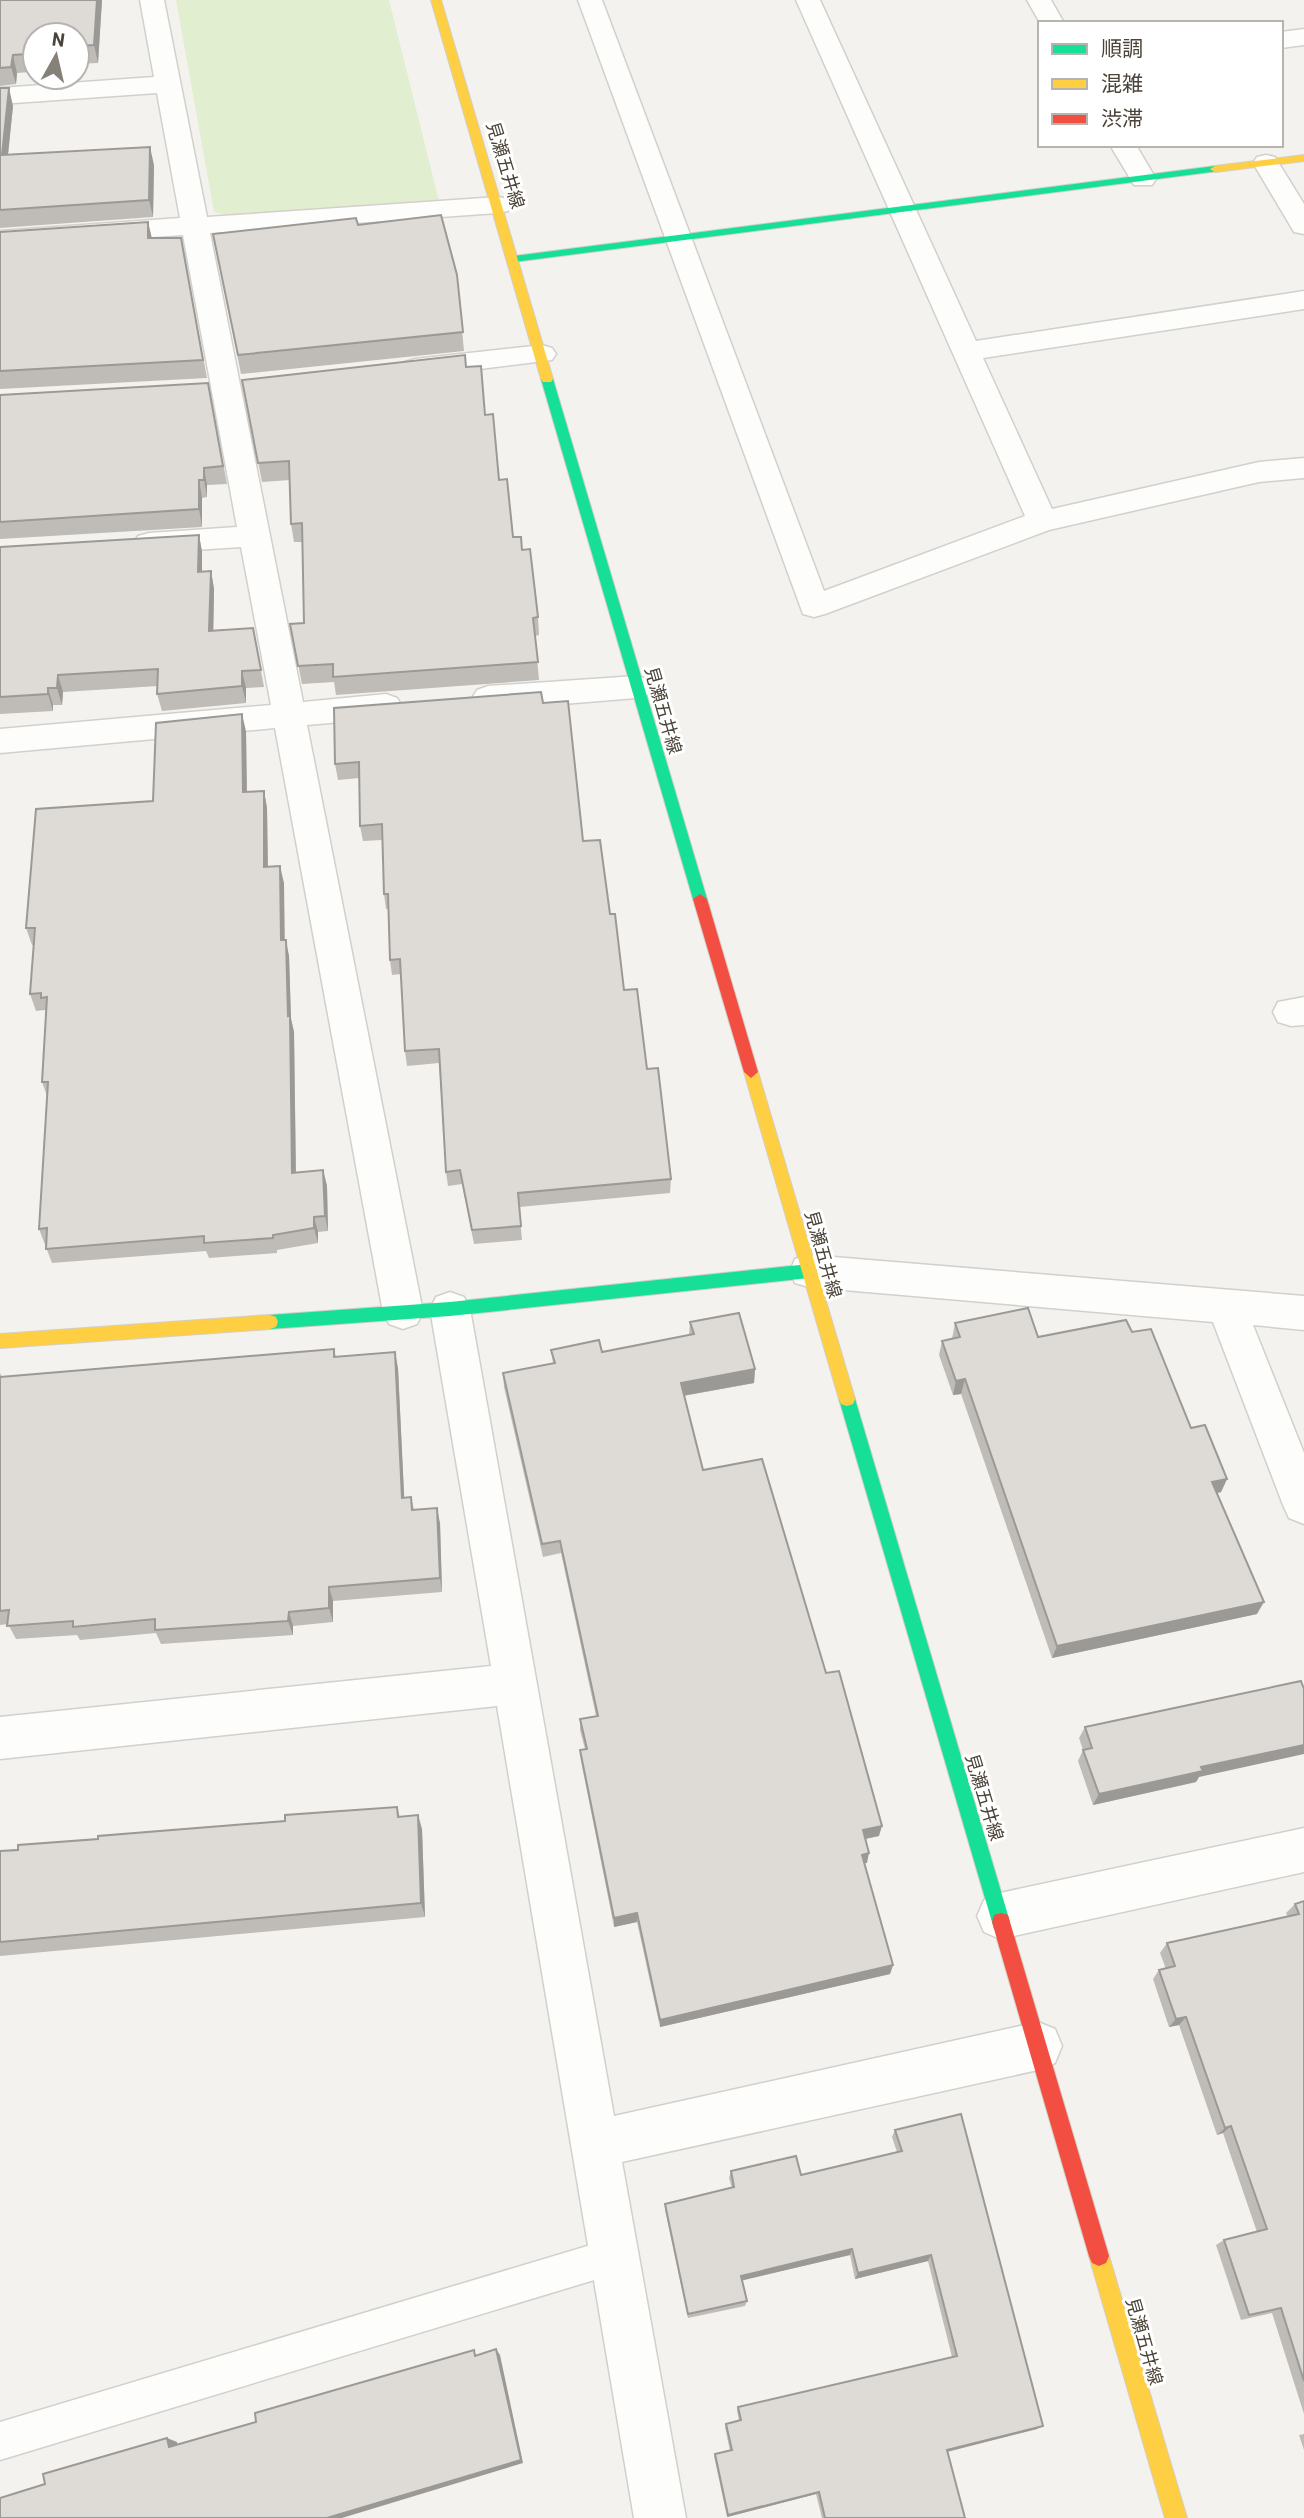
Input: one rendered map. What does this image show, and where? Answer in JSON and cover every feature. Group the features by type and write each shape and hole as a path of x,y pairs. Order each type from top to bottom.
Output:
{"main road":[{"name":"見瀬五井線","path":"436,0 1176,2518"},
{"path":"514,259 1304,158"},
{"path":"0,1342 450,1309 809,1271"}],"street":[{"path":"152,0 403,1312"},
{"path":"590,0 680,237 814,606 1042,521 1259,472 1304,468"},
{"path":"808,0 1042,521"},
{"path":"1039,0 1051,21"},
{"path":"1283,40 1304,37"},
{"path":"0,96 168,84"},
{"path":"1124,147 1143,179"},
{"path":"1266,163 1304,226"},
{"path":"0,239 498,205"},
{"path":"965,352 1304,300"},
{"path":"391,370 542,354"},
{"path":"121,544 254,536"},
{"path":"455,701 636,687"},
{"path":"0,741 288,713 414,704"},
{"path":"809,1271 1304,1313"},
{"path":"1227,1306 1304,1505"},
{"path":"450,1309 660,2518"},
{"path":"0,1738 515,1684"},
{"path":"1000,1916 1304,1850"},
{"path":"595,2144 1038,2046"}],"lane":[{"path":"0,2441 614,2256"}],"green space":[{"path":"176,0 389,0 439,201 238,217 214,212"}],"building":[{"path":"0,0 97,0 94,45 91,45 91,21 21,21 21,54 13,55 11,67 0,68"},
{"path":"0,88 9,88 2,155 150,147 149,200 0,210"},
{"path":"441,215 457,275 463,332 238,355 213,234 356,218 358,225"},
{"path":"148,222 148,238 181,238 203,360 0,371 0,232"},
{"path":"465,355 466,367 481,366 485,415 493,414 499,480 507,479 513,537 521,537 522,550 530,549 538,617 533,618 538,662 333,677 333,664 298,666 290,624 304,623 302,523 291,524 289,461 258,463 242,380"},
{"path":"208,383 223,466 204,468 204,480 199,480 199,509 0,522 0,395"},
{"path":"199,535 198,572 211,571 209,631 253,628 261,670 242,671 242,686 157,694 158,669 58,675 57,688 48,688 48,694 0,697 0,547"},
{"path":"541,692 543,703 568,701 583,841 600,840 610,914 615,914 624,990 637,989 647,1069 658,1068 671,1179 518,1193 521,1226 472,1230 460,1170 446,1172 439,1049 405,1051 400,959 390,960 388,894 384,894 382,824 360,826 359,762 335,764 334,708"},
{"path":"242,714 243,792 264,791 264,867 280,866 281,940 286,940 288,1016 290,1015 292,1173 323,1170 325,1216 314,1217 314,1228 273,1235 273,1238 204,1243 204,1236 46,1249 47,1228 39,1229 48,1082 42,1082 47,997 41,998 41,993 30,994 35,928 26,928 36,809 153,801 156,723"},
{"path":"1028,1308 1038,1337 1126,1320 1132,1332 1151,1329 1191,1428 1205,1425 1227,1479 1212,1482 1264,1602 1057,1646 965,1379 956,1381 942,1341 960,1337 955,1323"},
{"path":"739,1313 755,1369 681,1383 703,1470 762,1459 826,1673 839,1671 882,1826 863,1830 869,1853 862,1855 893,1965 660,2020 637,1913 614,1918 580,1750 587,1749 580,1719 598,1716 560,1541 542,1544 503,1373 555,1363 551,1350 599,1340 602,1352 694,1334 690,1322"},
{"path":"334,1349 334,1357 395,1352 402,1498 411,1497 412,1510 437,1508 440,1578 329,1587 329,1608 289,1612 288,1621 155,1630 155,1619 73,1627 73,1621 7,1626 9,1610 0,1611 0,1377"},
{"path":"1301,1681 1304,1689 1304,1745 1201,1767 1203,1771 1099,1794 1083,1750 1092,1748 1085,1727"},
{"path":"397,1807 398,1817 418,1815 421,1903 0,1942 0,1851 18,1850 18,1845 98,1839 98,1836 285,1821 285,1815"},
{"path":"1304,1901 1304,2381 1281,2308 1249,2315 1224,2240 1267,2229 1231,2126 1225,2128 1186,2017 1176,2019 1159,1970 1175,1966 1167,1943 1299,1914 1295,1904"},
{"path":"961,2114 1043,2426 947,2450 965,2518 825,2518 819,2492 728,2515 715,2454 732,2450 726,2424 741,2420 738,2407 957,2356 931,2255 858,2273 852,2249 741,2276 747,2301 688,2314 665,2204 734,2187 731,2171 796,2156 801,2175 902,2151 895,2130"},
{"path":"496,2349 521,2460 327,2518 0,2518 0,2498 45,2484 43,2474 167,2438 169,2447 256,2422 255,2413 474,2350 475,2356"}],"traffic: fast":[{"path":"514,259 1215,169"},
{"path":"547,379 700,899"},
{"path":"270,1322 450,1309 809,1271"},
{"path":"847,1399 1001,1922"}],"traffic: slow":[{"path":"436,0 547,379"},
{"path":"1215,169 1304,158"},
{"path":"751,1072 847,1399"},
{"path":"0,1341 270,1322"},
{"path":"1099,2256 1176,2518"}],"traffic: jam":[{"path":"700,899 751,1072"},
{"path":"1001,1922 1099,2256"}]}
